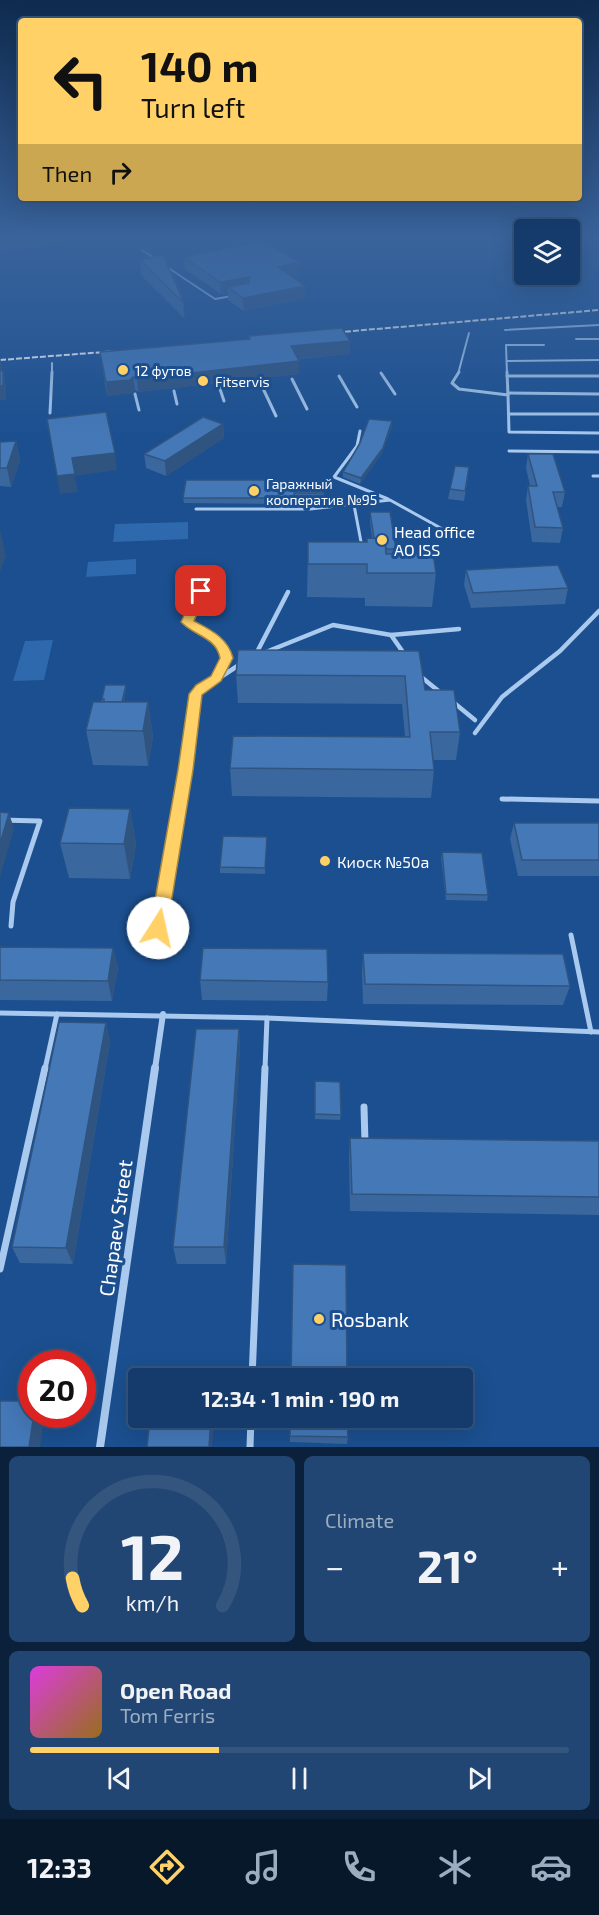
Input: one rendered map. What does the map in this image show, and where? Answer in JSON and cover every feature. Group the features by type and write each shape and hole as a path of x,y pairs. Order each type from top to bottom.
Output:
{"street":[{"name":"Chapaev Street","path":"100,1447 163,1014"}],"lane":[{"path":"505,330 599,325"},
{"path":"469,333 461,369 452,383 459,389 508,394 599,394"},
{"path":"576,339 599,339"},
{"path":"544,345 506,345 508,432 599,433"},
{"path":"507,361 599,360"},
{"path":"50,412 52,363"},
{"path":"381,373 395,394"},
{"path":"507,375 599,376"},
{"path":"339,376 357,407"},
{"path":"292,379 307,409"},
{"path":"260,382 276,416"},
{"path":"219,386 224,401"},
{"path":"174,391 177,404"},
{"path":"135,394 139,410"},
{"path":"509,414 599,414"},
{"path":"360,430 357,446 334,477 390,500 446,531"},
{"path":"508,451 599,452"},
{"path":"593,476 599,476"},
{"path":"196,509 310,509 390,500"},
{"path":"354,505 362,549"},
{"path":"201,591 187,622 210,634 224,647 227,658 216,678"},
{"path":"288,592 255,656 333,625 391,634 459,629"},
{"path":"475,733 502,697 560,651 599,611"},
{"path":"391,634 408,659"},
{"path":"158,928 186,770 195,694 216,678 245,662"},
{"path":"413,667 419,675 443,694"},
{"path":"451,701 475,720"},
{"path":"502,800 599,801"},
{"path":"0,820 40,821 13,902 11,927"},
{"path":"572,934 591,1032"},
{"path":"0,1012 163,1014 599,1032"},
{"path":"0,1269 57,1014"},
{"path":"252,1368 267,1018"},
{"path":"364,1107 365,1144 377,1144"},
{"path":"250,1428 250,1447"}],"shaded area":[{"path":"188,522 188,539 113,542 115,524"},
{"path":"136,559 136,574 86,577 88,562"},
{"path":"53,640 44,680 13,681 25,641"}],"building":[{"path":"342,328 350,341 291,346 299,361 137,379 133,377 130,380 106,382 100,352 250,339 249,336"},
{"path":"0,371 3,371 3,386 0,386"},
{"path":"106,412 115,453 72,458 75,474 57,476 47,419"},
{"path":"203,417 223,424 165,461 144,454"},
{"path":"369,419 392,421 383,448 361,478 343,472 360,443"},
{"path":"16,441 7,468 0,468 0,442"},
{"path":"528,454 553,454 565,492 553,492 563,528 535,527 528,486 537,486"},
{"path":"455,466 469,467 465,491 450,489"},
{"name":"Гаражный кооператив №95","path":"186,480 323,480 324,493 294,493 294,498 183,498"},
{"path":"370,512 390,512 396,549 386,549 385,539 374,538"},
{"path":"367,538 385,539 386,554 433,554 436,573 367,573 367,564 308,564 308,542 367,542"},
{"path":"558,565 568,588 473,593 466,570"},
{"path":"238,650 419,651 425,690 454,690 460,732 430,732 434,770 230,768 233,736 410,737 405,676 236,675"},
{"path":"105,685 126,685 122,702 104,702 102,699"},
{"path":"93,702 148,702 143,731 86,730"},
{"path":"69,808 130,809 124,844 60,843"},
{"path":"0,812 9,813 0,844"},
{"path":"514,823 599,823 599,860 522,860"},
{"path":"223,836 267,837 265,868 220,867"},
{"path":"442,852 482,853 488,895 446,894"},
{"path":"0,947 113,948 108,981 0,980"},
{"path":"203,948 327,949 328,982 200,980"},
{"path":"363,953 563,954 570,986 365,984"},
{"path":"59,1022 106,1023 66,1248 12,1247"},
{"path":"196,1029 239,1029 224,1247 173,1247"},
{"path":"315,1081 340,1082 341,1115 315,1114"},
{"path":"350,1138 599,1141 599,1197 352,1194"},
{"name":"Rosbank","path":"293,1264 346,1265 347,1368 291,1368"},
{"path":"0,1401 18,1401 18,1428 32,1428 29,1447 0,1447"},
{"path":"149,1428 210,1428 209,1447 147,1447"},
{"path":"290,1428 348,1428 348,1437 290,1436"}],"railway":[{"path":"329,333 599,310"},
{"path":"0,360 117,351"}],"place":[{"name":"12 футов","path":"123,370"},
{"name":"Fitservis","path":"203,381"},
{"name":"Гаражный кооператив №95","path":"254,491"},
{"name":"Head office AO ISS","path":"382,540"},
{"name":"Киоск №50а","path":"325,861"},
{"name":"Rosbank","path":"319,1319"}],"route":[{"path":"158,928 186,770 195,694 216,678 227,658 224,647 210,634 187,622 201,591"}]}
